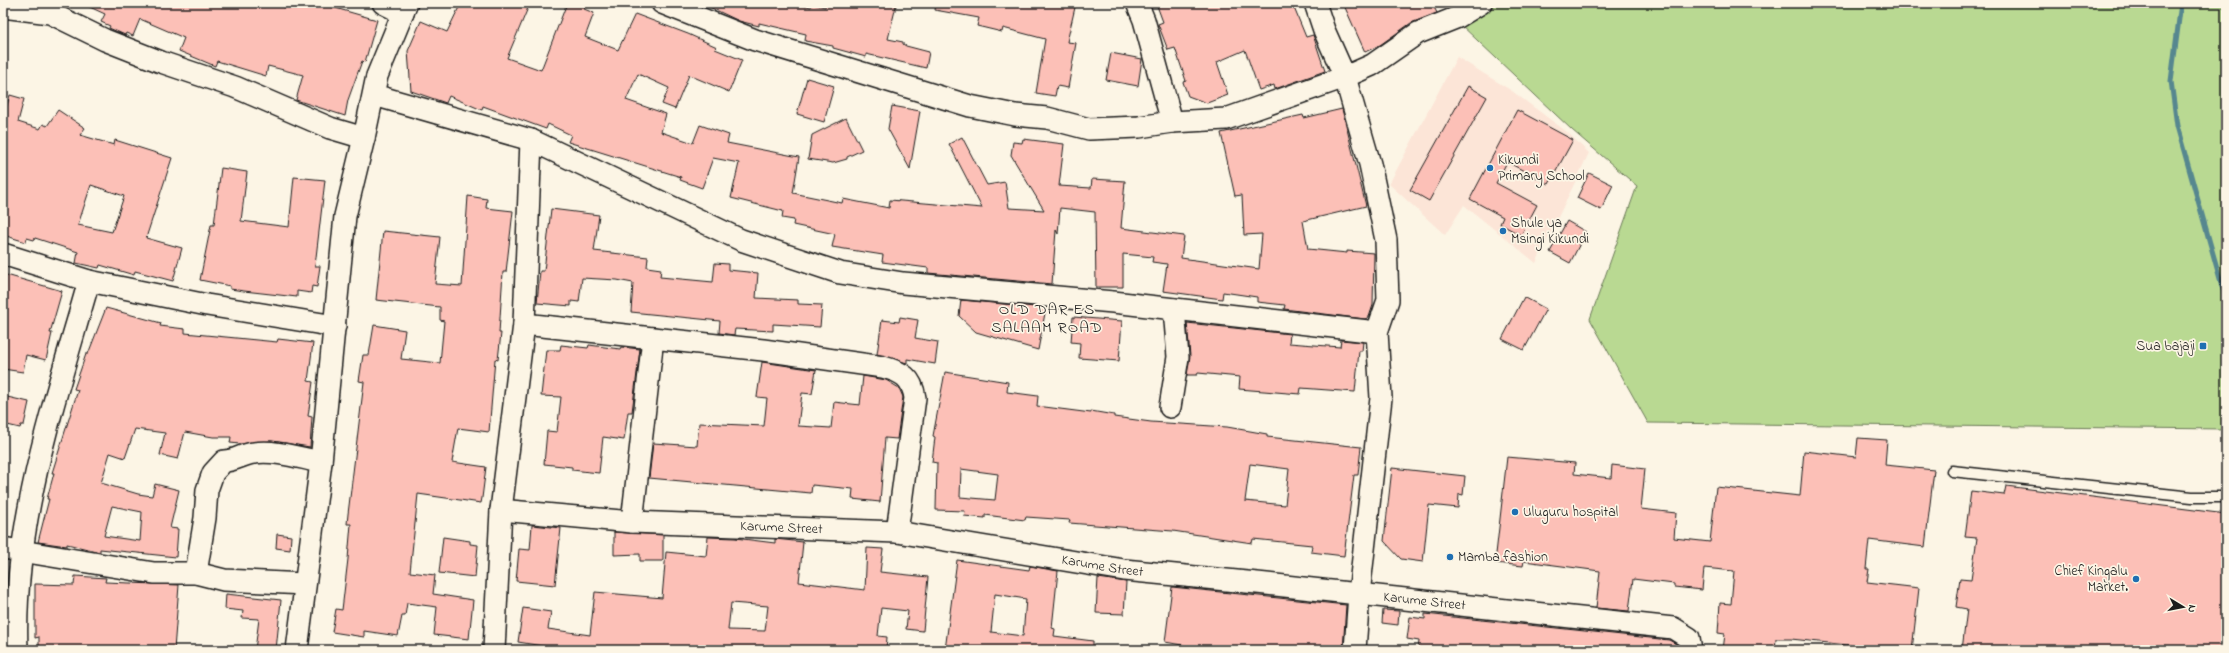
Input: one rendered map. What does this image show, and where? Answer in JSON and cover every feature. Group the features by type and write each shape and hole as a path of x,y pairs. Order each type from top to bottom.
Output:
{"street":[{"path":"297,650 304,584 321,462 345,216 374,95 377,76 405,8 383,3"},
{"path":"662,3 755,40 970,106 1015,116 1047,118 1089,128 1139,127 1172,122 1226,119 1345,77 1372,65 1418,33 1458,17 1481,3"},
{"path":"1138,3 1172,122"},
{"path":"1315,3 1324,30 1345,77 1372,171 1386,240 1388,300 1377,332 1381,398 1359,594 1355,650"},
{"path":"3,7 50,13 112,43 161,62 235,87 330,128 364,138"},
{"path":"374,95 531,140 741,240 840,273 903,283 1174,309 1377,332"},
{"path":"494,650 501,510 524,324 531,140"},
{"path":"3,254 89,281 207,305 335,326"},
{"path":"17,650 17,595 12,549 89,281"},
{"path":"1170,408 1178,357 1174,309"},
{"path":"524,324 762,350 883,367 901,372 910,380 914,398 897,532"},
{"path":"632,522 653,338"},
{"path":"196,573 205,518 207,490 213,473 224,461 232,461 253,453 284,454 321,462"},
{"name":"Karume Street","path":"501,510 632,522 897,532 1124,570 1673,628 1689,638 1691,650"},
{"path":"12,549 154,573 196,573 224,580 304,584"}],"lane":[{"path":"1952,471 2192,497 2226,496"}],"shaded area":[{"name":"Kikundi Primary School","path":"1457,57 1512,91 1567,132 1589,153 1536,263 1464,205 1445,235 1389,184"}],"green space":[{"path":"1499,3 2226,3 2226,429 1648,423 1590,319 1637,186 1572,130 1459,23"}],"building":[{"path":"81,3 274,3 286,8 288,3 318,3 377,20 365,62 362,61 348,100 345,116 296,100 303,75 268,66 266,76 217,61 215,66 179,51 184,38 140,19 133,36 126,33 125,35 109,28 110,26 101,22 105,14"},
{"path":"461,3 530,3 507,58 541,70 567,3 586,3 584,9 594,13 585,37 618,50 635,14 688,34 717,47 715,49 742,60 729,92 689,75 675,109 662,104 669,88 638,74 626,100 666,114 661,132 693,143 700,125 729,135 727,143 799,157 793,193 842,203 843,199 889,208 890,200 982,208 949,144 962,137 987,185 1005,182 1009,208 1044,210 1011,155 1013,142 1022,143 1023,139 1064,144 1059,186 1091,188 1092,179 1125,181 1121,228 1184,236 1181,258 1259,269 1262,234 1244,235 1242,195 1235,196 1221,133 1303,115 1304,118 1342,109 1366,206 1303,221 1308,249 1347,253 1347,251 1374,253 1373,305 1369,317 1365,319 1284,309 1285,305 1257,302 1257,297 1223,292 1222,299 1163,291 1167,264 1152,262 1153,257 1123,254 1123,287 1096,287 1095,212 1060,208 1058,234 1056,230 1052,284 928,273 928,268 882,262 883,255 832,247 835,234 793,225 794,220 782,218 783,211 731,198 739,163 713,158 702,188 680,180 681,177 568,142 571,135 548,124 546,129 483,106 482,110 449,96 446,103 411,91 408,51 421,21 447,32"},
{"path":"701,3 793,3 811,7 812,4 825,7 826,3 884,3 896,6 888,39 903,42 906,46 929,52 926,68 866,54 866,57 833,48 833,46 805,41 806,34 759,23 759,26 739,21"},
{"path":"936,3 1076,3 1067,42 1076,43 1068,88 1057,86 1055,96 1036,93 1045,39 1003,28 1002,32 977,26 979,18 935,10"},
{"path":"1156,3 1292,3 1306,37 1313,35 1325,71 1275,89 1274,85 1259,90 1245,50 1217,62 1228,95 1207,103 1188,96 1183,82 1186,81 1175,48 1168,50 1158,24 1163,22"},
{"path":"1343,3 1432,3 1437,13 1411,23 1380,45 1365,52"},
{"path":"1111,53 1142,59 1138,86 1106,80"},
{"path":"807,78 834,86 824,122 797,114"},
{"path":"1468,86 1487,97 1429,201 1410,190"},
{"path":"10,95 24,99 18,122 40,129 43,124 47,126 58,110 85,128 80,135 114,145 115,140 172,158 146,238 182,248 173,281 135,271 134,275 100,265 99,268 76,263 78,252 35,238 34,240 27,238 26,242 3,235 3,119","holes":["91,185 124,196 112,232 78,225"]},
{"path":"892,106 920,111 910,169 888,129"},
{"path":"1517,110 1573,140 1549,184 1507,162 1496,183 1537,205 1521,235 1500,224 1503,217 1470,199"},
{"path":"846,118 862,150 847,157 847,159 833,163 808,159 812,135"},
{"path":"221,168 247,172 241,221 289,227 294,177 325,180 315,266 320,266 317,287 312,286 311,293 297,291 297,297 244,291 230,289 230,286 200,280 211,225 214,225"},
{"path":"1589,173 1613,185 1601,210 1577,198"},
{"path":"468,196 487,199 486,208 513,211 506,272 503,272 499,333 501,333 498,360 495,359 489,432 458,428 452,462 486,467 482,498 481,503 418,494 410,572 435,575 433,594 473,600 469,639 434,635 437,607 407,603 405,616 402,616 398,636 364,631 364,637 332,632 336,609 342,610 348,559 351,524 347,524 364,382 359,381 363,355 369,355 374,325 405,330 401,359 440,363 444,321 440,320 440,307 376,300 383,231 440,237 435,284 462,286"},
{"path":"551,209 599,215 594,251 648,257 647,267 661,269 660,277 713,282 715,263 728,264 728,270 758,273 756,298 798,300 798,304 822,305 820,327 773,324 773,331 735,329 734,335 719,333 720,321 631,312 633,283 617,280 582,278 579,302 571,301 571,306 537,303 540,271 544,271"},
{"path":"1567,221 1586,232 1570,263 1550,252"},
{"path":"3,274 62,291 50,333 52,333 46,360 26,355 23,372 3,369"},
{"path":"1524,297 1546,309 1524,350 1502,339"},
{"path":"961,300 1046,308 1038,350 976,332 959,316"},
{"path":"106,308 161,323 160,326 185,329 185,333 277,342 278,339 313,343 308,381 313,382 308,416 312,417 310,447 271,441 240,444 230,443 231,437 213,437 185,432 178,459 160,455 165,433 135,429 125,458 110,453 101,483 138,494 152,496 155,484 179,490 170,528 178,529 176,557 100,549 100,552 67,544 67,546 38,542 49,499 47,499 54,473 52,473 78,390 74,389 86,354 88,354","holes":["112,506 142,512 140,541 104,536"]},
{"path":"900,317 918,320 915,338 938,342 935,364 907,359 907,363 877,354 882,320 899,322"},
{"path":"1073,317 1122,321 1119,361 1079,358 1080,343 1071,342"},
{"path":"1187,323 1290,334 1289,343 1340,347 1341,340 1363,342 1362,351 1359,351 1355,392 1301,388 1300,394 1239,389 1240,377 1198,373 1197,375 1187,375 1190,356"},
{"path":"561,345 588,348 589,345 620,349 621,347 640,349 632,412 628,412 624,440 603,437 599,473 572,470 572,467 544,464 547,431 557,432 561,397 541,396 546,350 560,350"},
{"path":"762,362 816,370 812,394 802,393 798,426 831,428 834,402 860,405 863,376 886,380 899,388 903,397 897,439 885,438 880,502 852,499 853,489 812,485 811,493 649,478 653,443 697,446 699,423 764,426 767,398 757,397"},
{"path":"945,372 1008,382 1007,392 1038,396 1037,406 1091,413 1091,411 1114,415 1114,417 1151,422 1227,427 1267,434 1267,437 1361,447 1358,475 1354,475 1344,556 1311,552 1312,545 1253,539 1252,543 1173,531 1069,523 1070,520 1026,517 1025,520 985,515 985,518 964,516 965,511 936,510 937,463 932,462 935,437 933,436","holes":["1250,464 1289,469 1285,505 1245,501","961,469 998,474 995,500 960,497"]},
{"path":"3,396 29,402 24,425 21,425 20,428 3,424"},
{"path":"1858,438 1887,440 1885,465 1934,470 1925,547 1869,540 1866,569 1869,569 1867,582 1919,588 1912,650 1875,650 1876,648 1791,639 1776,639 1775,650 1723,650 1725,634 1718,633 1720,603 1731,604 1734,571 1704,568 1702,590 1674,587 1674,584 1633,579 1629,611 1596,608 1600,571 1524,561 1523,566 1495,563 1507,457 1575,463 1574,474 1611,478 1612,465 1645,469 1641,509 1676,513 1674,538 1710,542 1716,487 1800,496 1804,451 1856,457"},
{"path":"1392,468 1465,476 1463,495 1459,494 1458,508 1429,505 1423,562 1401,559 1384,541"},
{"path":"2006,486 2226,514 2226,650 1962,650 1967,609 1956,607 1960,579 1971,580 1977,538 1965,537 1971,491 2004,495"},
{"path":"532,525 561,528 555,585 516,581 519,549 530,550"},
{"path":"614,532 663,535 663,561 640,561 640,554 614,555"},
{"path":"277,534 291,536 290,550 276,548"},
{"path":"443,537 470,541 470,544 478,545 475,577 439,573"},
{"path":"708,537 735,538 775,543 775,539 803,542 799,582 865,590 867,548 883,549 880,572 928,577 923,631 906,629 908,611 881,608 878,636 887,637 886,650 567,650 518,642 523,608 551,612 548,629 590,635 595,592 662,598 666,552 706,556","holes":["731,603 768,606 765,631 728,630"]},
{"path":"957,560 1029,570 1030,566 1058,571 1052,628 1055,629 1054,636 1093,641 1093,650 945,650","holes":["995,594 1026,599 1023,636 991,632"]},
{"path":"75,576 106,578 105,582 179,585 174,650 39,648 39,637 35,638 35,584 74,585"},
{"path":"1098,578 1126,582 1124,614 1096,613"},
{"path":"1172,587 1346,605 1343,650 1210,650 1165,642"},
{"path":"226,594 281,600 276,650 255,650 259,619 242,618 243,611 225,609"},
{"path":"1383,610 1399,611 1398,625 1382,623"},
{"path":"1425,614 1669,640 1678,645 1679,650 1418,650 1419,641 1407,639 1410,617 1425,619"}],"waterway":[{"path":"2181,3 2171,81 2177,126 2226,300"}],"place":[{"name":"Kikundi Primary School","path":"1490,168"},
{"name":"Shule ya Msingi Kikundi","path":"1503,231"},
{"name":"Sua bajaji","path":"2203,346"},
{"name":"Uluguru hospital","path":"1515,512"},
{"name":"Mamba fashion","path":"1450,557"},
{"name":"Chief Kingalu Market.","path":"2136,579"}],"district":[{"name":"OLD DAR ES SALAAM ROAD","path":"1047,319"}]}
